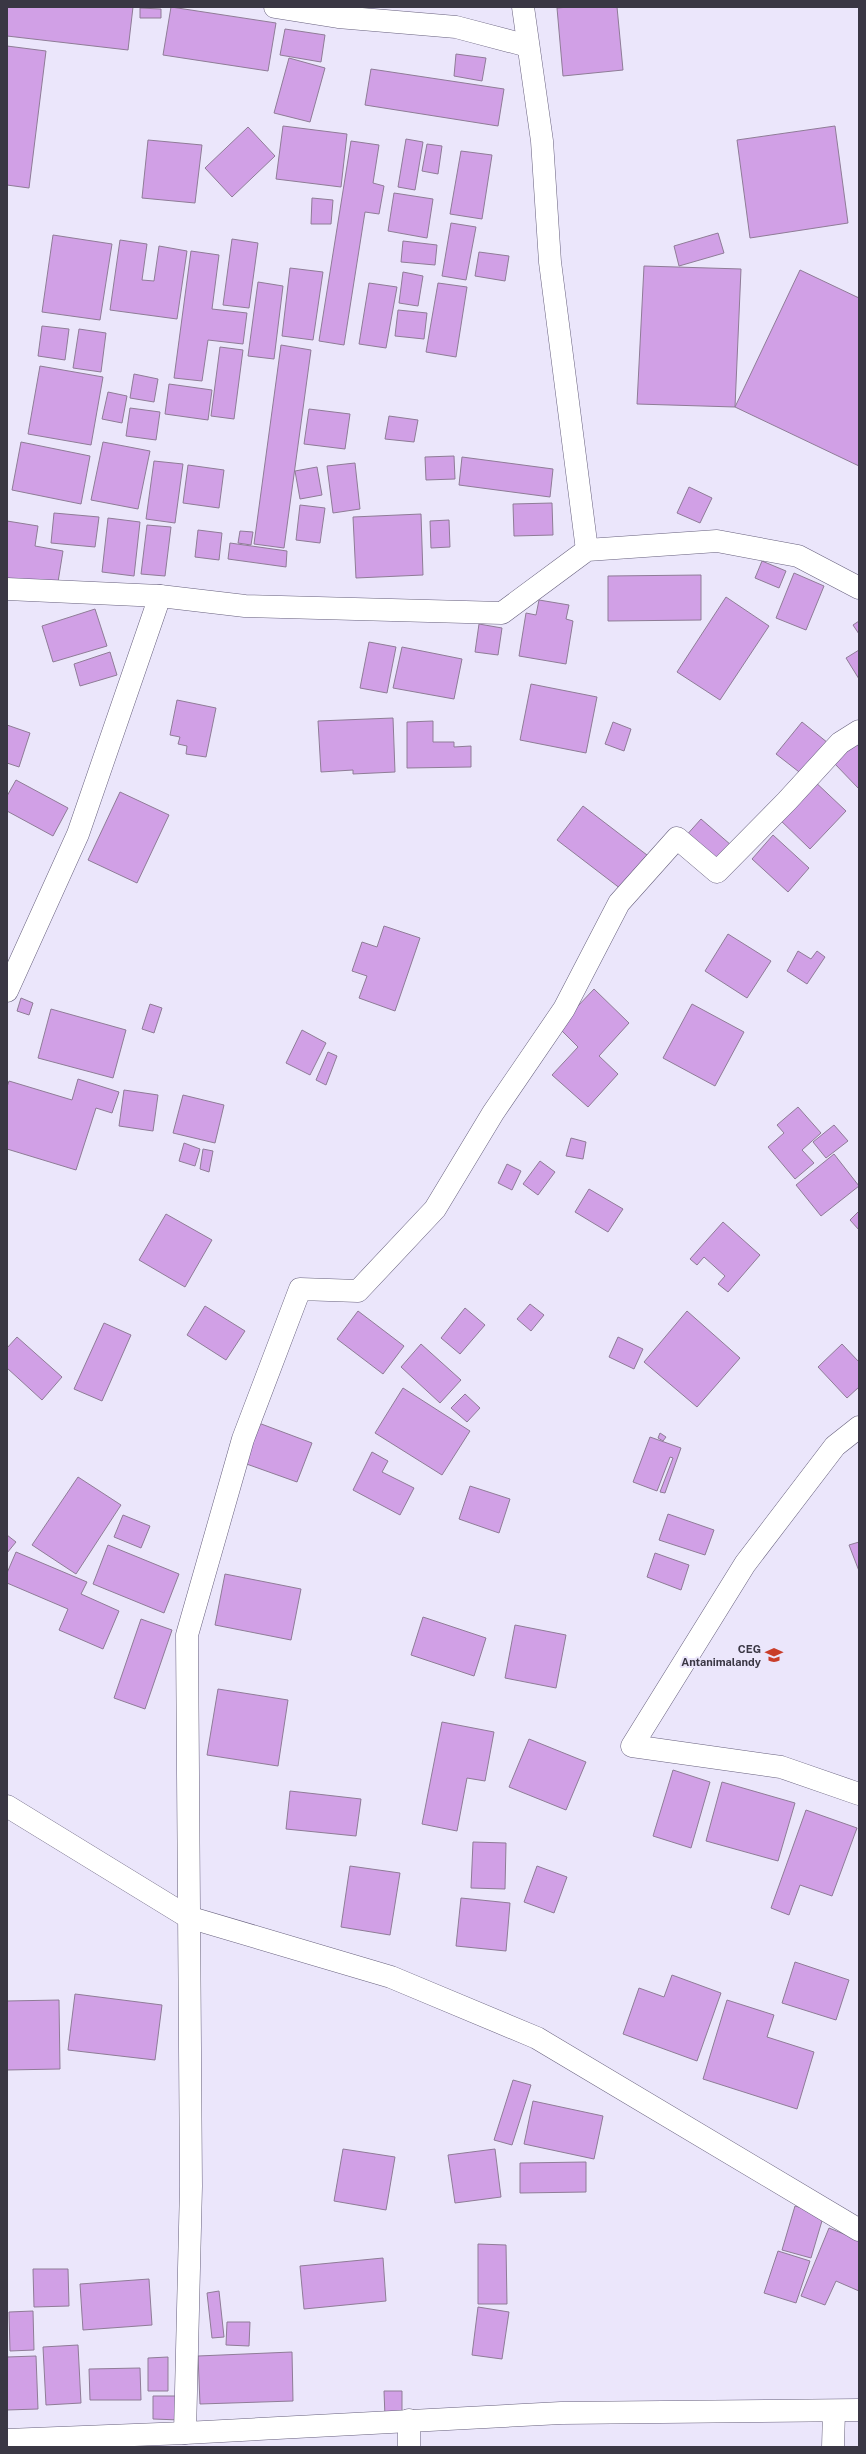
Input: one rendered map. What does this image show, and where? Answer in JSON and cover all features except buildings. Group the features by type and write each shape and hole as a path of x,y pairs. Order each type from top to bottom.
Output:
{"street":[{"path":"275,7 338,17 456,27 528,46"},
{"path":"523,7 542,141 550,262 587,550"},
{"path":"7,588 160,596 245,606 502,613 587,550 717,541 798,556 859,588"},
{"path":"7,991 78,834 160,596"},
{"path":"184,2433 191,2186 187,1635 243,1439 300,1289 358,1291 435,1209 493,1113 564,1009 619,903 677,838 717,872 787,801 840,743 859,731"},
{"path":"859,1427 835,1446 744,1564 632,1746 781,1767 859,1794"},
{"path":"7,1806 188,1917 391,1977 537,2038 859,2230"},
{"path":"7,2440 184,2433 561,2413 859,2410"},
{"path":"833,2447 834,2411"},
{"path":"409,2420 410,2447"}],"place":[{"name":"CEG Antanimalandy","path":"774,1655"}]}
